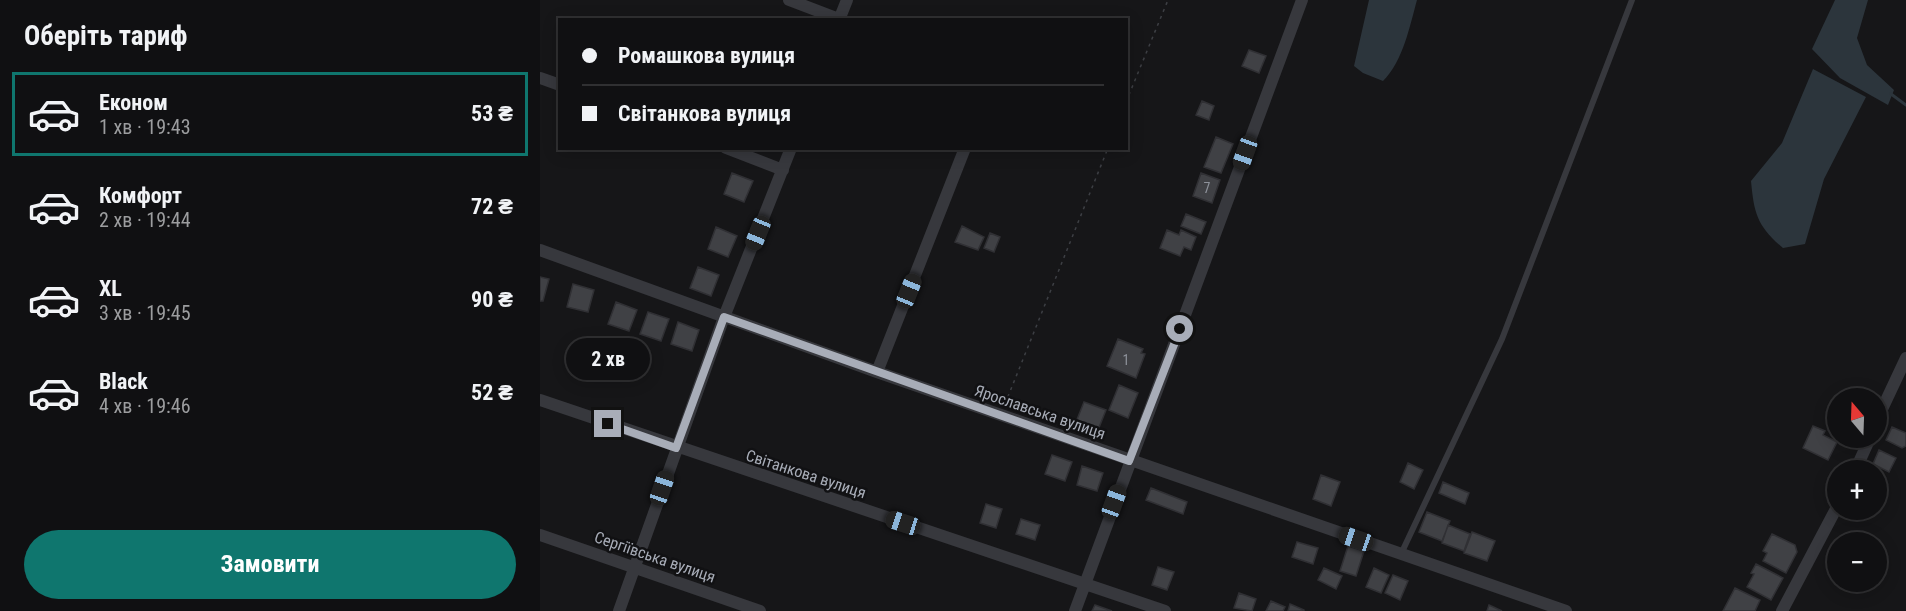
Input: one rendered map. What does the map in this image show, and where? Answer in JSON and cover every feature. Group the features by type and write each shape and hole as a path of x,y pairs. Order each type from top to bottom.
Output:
{"street":[{"path":"789,0 836,18"},
{"path":"839,18 847,0"},
{"path":"1075,611 1302,0"},
{"path":"540,78 558,84"},
{"path":"731,150 783,170"},
{"path":"619,611 724,317 790,150"},
{"path":"876,372 964,150"},
{"name":"Ярославська вулиця","path":"540,250 1000,416 1566,611"},
{"path":"1887,399 1906,358"},
{"name":"Світанкова вулиця","path":"540,400 676,448 1165,611"},
{"path":"1782,611 1830,520"},
{"name":"Сергіївська вулиця","path":"540,536 760,611"}],"lane":[{"path":"1401,555 1502,339 1632,0"}],"path":[{"path":"1128,97 1168,0"},
{"path":"1000,416 1107,150"}],"shaded area":[{"path":"1369,0 1417,0 1401,54 1383,81 1363,73 1354,66"},
{"path":"1835,0 1868,0 1857,38 1867,65 1894,90 1888,105 1840,78 1812,49"},
{"path":"1813,69 1866,97 1824,179 1805,244 1783,248 1767,233 1758,218 1751,181 1782,143"}],"building":[{"path":"1249,50 1266,56 1259,73 1242,66"},
{"path":"1202,101 1214,106 1209,120 1196,115"},
{"path":"1216,137 1233,144 1221,173 1204,167"},
{"path":"732,173 753,181 744,202 724,194"},
{"path":"1201,173 1220,180 1212,203 1193,196"},
{"path":"1186,214 1206,222 1201,234 1181,226"},
{"path":"962,226 984,237 978,250 955,242"},
{"path":"716,227 737,236 728,257 708,249"},
{"path":"1167,230 1179,235 1181,230 1196,237 1191,250 1184,247 1180,256 1160,248"},
{"path":"990,233 1000,237 994,252 984,248"},
{"path":"698,267 719,275 711,296 690,288"},
{"path":"540,277 549,279 543,301 540,301"},
{"path":"573,284 594,290 588,312 567,307"},
{"path":"616,302 637,310 629,331 608,324"},
{"path":"648,312 669,319 661,341 640,334"},
{"path":"678,322 699,330 692,351 671,344"},
{"path":"1118,339 1143,349 1141,353 1145,354 1136,378 1107,366"},
{"path":"1119,385 1138,393 1128,418 1109,410"},
{"path":"1084,402 1106,410 1098,430 1076,422"},
{"path":"1813,426 1825,431 1823,435 1827,437 1827,448 1834,448 1828,460 1803,448"},
{"path":"1892,427 1906,433 1906,446 1902,448 1887,440"},
{"path":"1879,450 1896,458 1889,472 1887,471 1887,460 1875,460"},
{"path":"1052,455 1072,462 1065,481 1045,474"},
{"path":"1408,463 1423,470 1414,489 1400,482"},
{"path":"1082,466 1103,473 1097,491 1077,485"},
{"path":"1321,475 1340,482 1331,506 1313,499"},
{"path":"1443,482 1469,493 1465,504 1439,493"},
{"path":"1151,488 1187,502 1183,514 1146,500"},
{"path":"986,504 1002,509 996,528 980,523"},
{"path":"1427,512 1450,521 1442,541 1419,532"},
{"path":"1021,519 1040,525 1035,540 1016,534"},
{"path":"1448,525 1470,534 1464,551 1442,543"},
{"path":"1472,532 1495,541 1487,561 1464,553"},
{"path":"1772,534 1795,545 1797,552 1786,573 1763,561 1767,553 1763,551"},
{"path":"1297,542 1318,548 1313,564 1292,557"},
{"path":"1348,546 1364,551 1356,576 1340,571"},
{"path":"1756,564 1783,578 1771,600 1747,587"},
{"path":"1158,567 1174,572 1167,590 1152,585"},
{"path":"1324,568 1342,576 1336,589 1318,580"},
{"path":"1374,568 1389,575 1381,593 1366,587"},
{"path":"1393,575 1408,581 1400,600 1385,593"},
{"path":"1735,588 1760,600 1755,611 1723,611"},
{"path":"1239,593 1256,599 1252,611 1234,608"},
{"path":"1271,601 1285,607 1283,611 1266,611"},
{"path":"1290,604 1304,610 1304,611 1288,611"},
{"path":"1095,605 1112,611 1092,611"},
{"path":"1489,605 1502,611 1487,611"}],"waterway":[{"path":"1891,94 1906,105"}],"route":[{"path":"608,424 676,448 724,317 1129,461 1180,329"}]}
